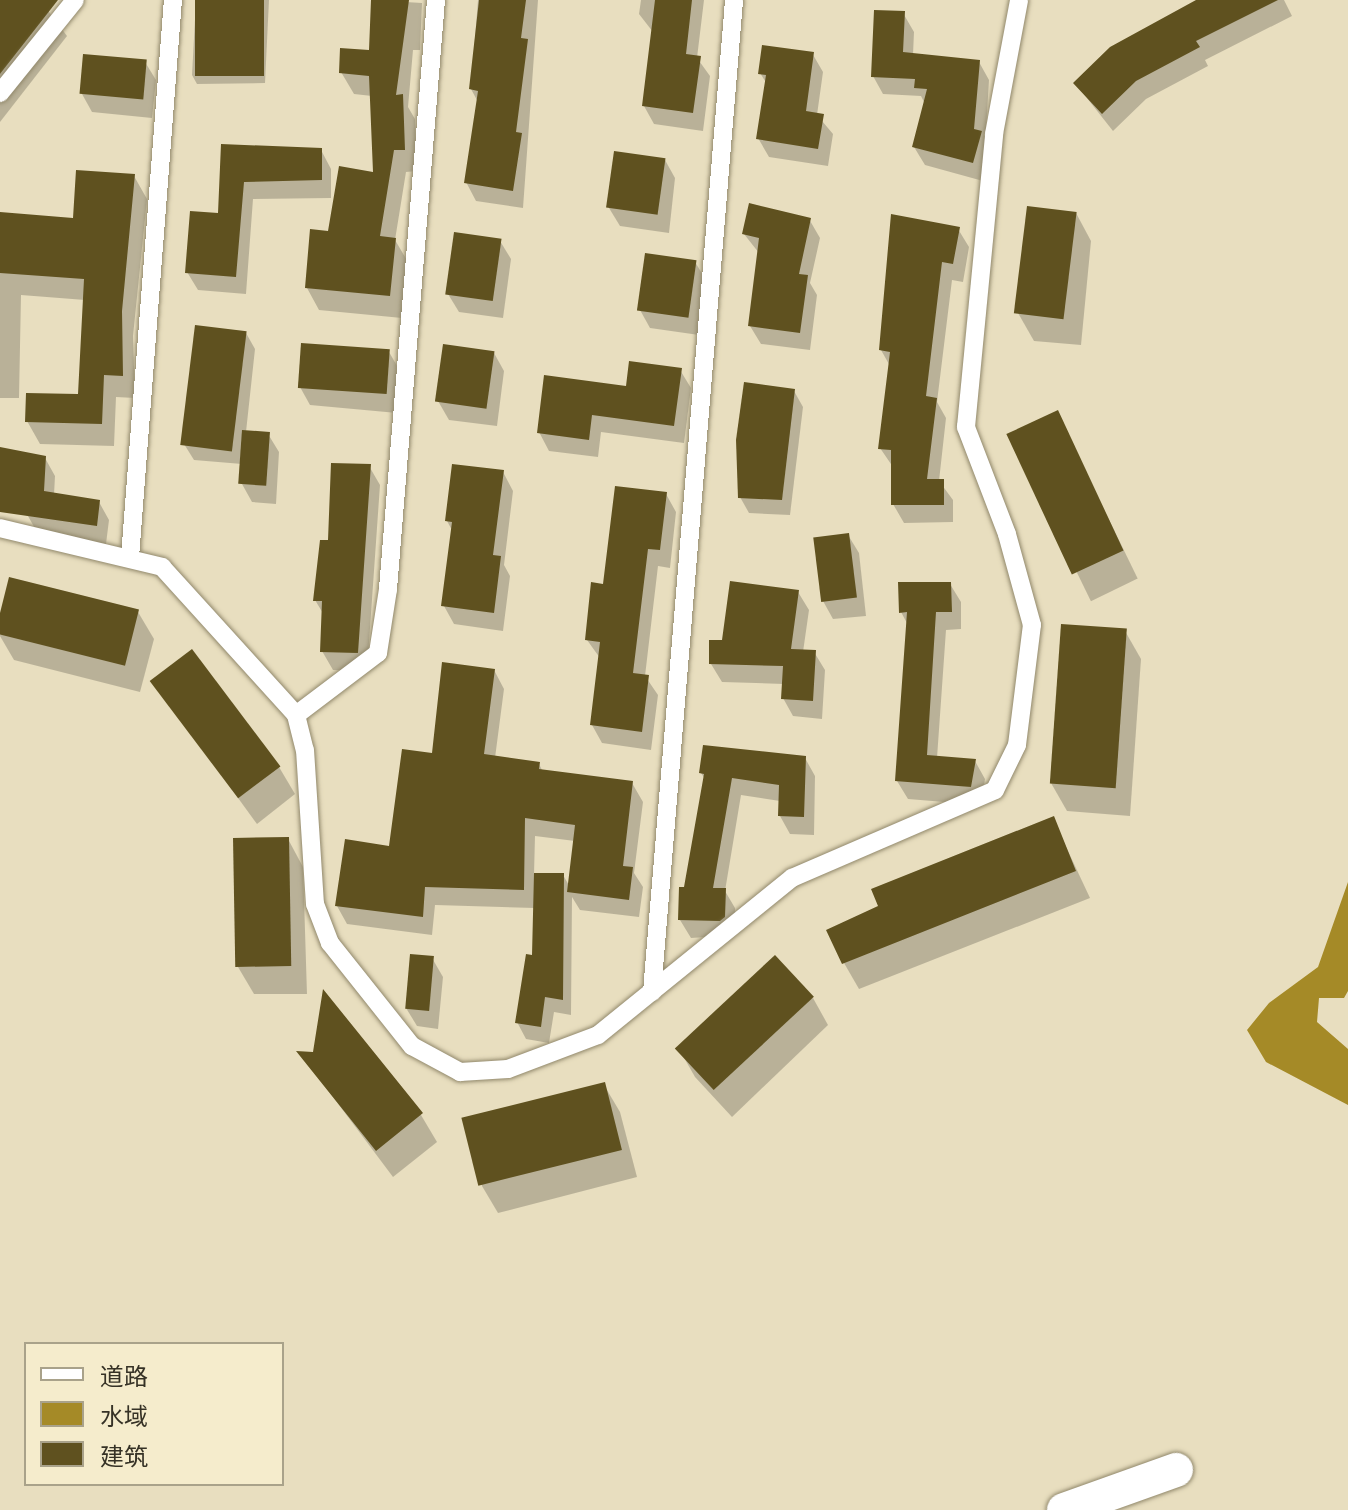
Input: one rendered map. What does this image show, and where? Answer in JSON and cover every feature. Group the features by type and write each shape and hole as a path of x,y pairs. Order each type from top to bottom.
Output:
{"street":[{"path":"1064,1510 1176,1470"}],"lane":[{"path":"0,93 75,0"},
{"path":"130,557 173,0"},
{"path":"296,715 378,653 388,589 436,0"},
{"path":"652,992 734,0"},
{"path":"0,528 162,567 296,715 305,750 315,904 330,943 412,1046 460,1072 508,1069 598,1035 792,878 995,790 1017,745 1032,625 1007,534 966,427 994,134 1019,0"}],"water":[{"path":"1348,882 1348,991 1344,998 1319,998 1317,1022 1348,1049 1348,1105 1266,1062 1247,1030 1269,1003 1318,967"}],"building":[{"path":"0,0 58,0 0,74"},
{"path":"195,0 264,0 264,76 195,76"},
{"path":"371,0 409,0 396,95 403,94 405,150 394,150 380,236 396,238 390,296 305,288 310,229 328,231 339,166 373,172 369,76 339,73 340,48 369,50"},
{"path":"479,0 526,0 521,38 528,39 516,132 522,133 513,191 464,183 478,91 469,89"},
{"path":"655,0 692,0 686,54 701,56 693,113 642,106"},
{"path":"1196,0 1278,0 1196,41 1200,47 1136,81 1102,114 1073,83 1110,47"},
{"path":"874,10 905,11 903,52 980,60 974,129 982,131 973,163 912,147 927,89 914,88 915,79 871,77"},
{"path":"762,45 814,52 806,111 824,114 818,149 756,139 766,75 758,74"},
{"path":"83,54 147,60 143,99 80,94"},
{"path":"221,144 322,148 322,180 244,182 236,277 185,273 190,211 218,213"},
{"path":"614,151 665,158 658,215 606,207"},
{"path":"76,170 135,174 122,311 123,376 104,375 102,424 25,422 26,393 78,394 84,279 0,273 0,212 73,218"},
{"path":"749,203 811,218 799,274 808,275 800,333 748,326 759,238 742,234"},
{"path":"1027,206 1077,212 1063,319 1014,313"},
{"path":"891,214 960,227 953,264 942,262 926,396 937,398 927,479 944,479 944,505 891,505 891,450 878,449 890,352 879,350"},
{"path":"454,232 502,239 493,301 445,294"},
{"path":"645,253 696,260 688,318 637,310"},
{"path":"195,325 247,331 232,451 180,445"},
{"path":"301,343 390,349 387,394 298,388"},
{"path":"443,344 494,351 486,409 435,401"},
{"path":"629,361 682,368 674,426 592,415 589,440 537,433 544,375 626,386"},
{"path":"744,382 795,389 782,500 738,498 736,440"},
{"path":"1058,410 1124,550 1072,575 1006,434"},
{"path":"242,430 270,432 266,486 238,484"},
{"path":"0,447 46,456 44,491 100,500 97,526 0,512"},
{"path":"331,463 371,464 358,653 320,652 322,601 313,601 320,540 328,540"},
{"path":"452,464 504,470 493,555 501,556 494,613 441,606 452,522 445,521"},
{"path":"615,486 667,492 660,550 648,549 633,673 649,675 642,732 590,725 600,642 585,640 591,582 603,584"},
{"path":"849,533 857,598 821,602 813,537"},
{"path":"9,577 139,609 125,666 0,635 0,613"},
{"path":"730,581 799,590 791,649 816,650 813,701 781,699 783,666 709,664 709,640 722,640"},
{"path":"898,582 951,582 952,612 936,612 927,755 976,759 971,787 895,781 907,612 899,613"},
{"path":"1061,624 1127,629 1116,788 1050,784"},
{"path":"192,649 280,766 238,798 150,681"},
{"path":"442,662 495,669 484,754 540,762 539,769 633,781 623,866 633,867 629,900 567,892 575,825 525,818 524,890 425,887 423,917 335,906 345,839 389,846 402,749 432,753"},
{"path":"703,745 806,756 804,817 778,816 779,785 732,778 713,888 726,888 725,917 720,921 678,920 679,887 684,887 704,774 699,773"},
{"path":"1054,816 1076,871 842,964 826,930 878,906 871,889"},
{"path":"289,837 291,966 235,967 233,838"},
{"path":"534,873 564,873 563,1000 545,997 541,1027 515,1023 526,954 532,955"},
{"path":"410,954 434,956 429,1011 405,1009"},
{"path":"775,955 814,997 714,1090 675,1048"},
{"path":"323,989 423,1113 376,1151 296,1051 313,1052"},
{"path":"605,1082 622,1150 478,1186 461,1118"}]}
